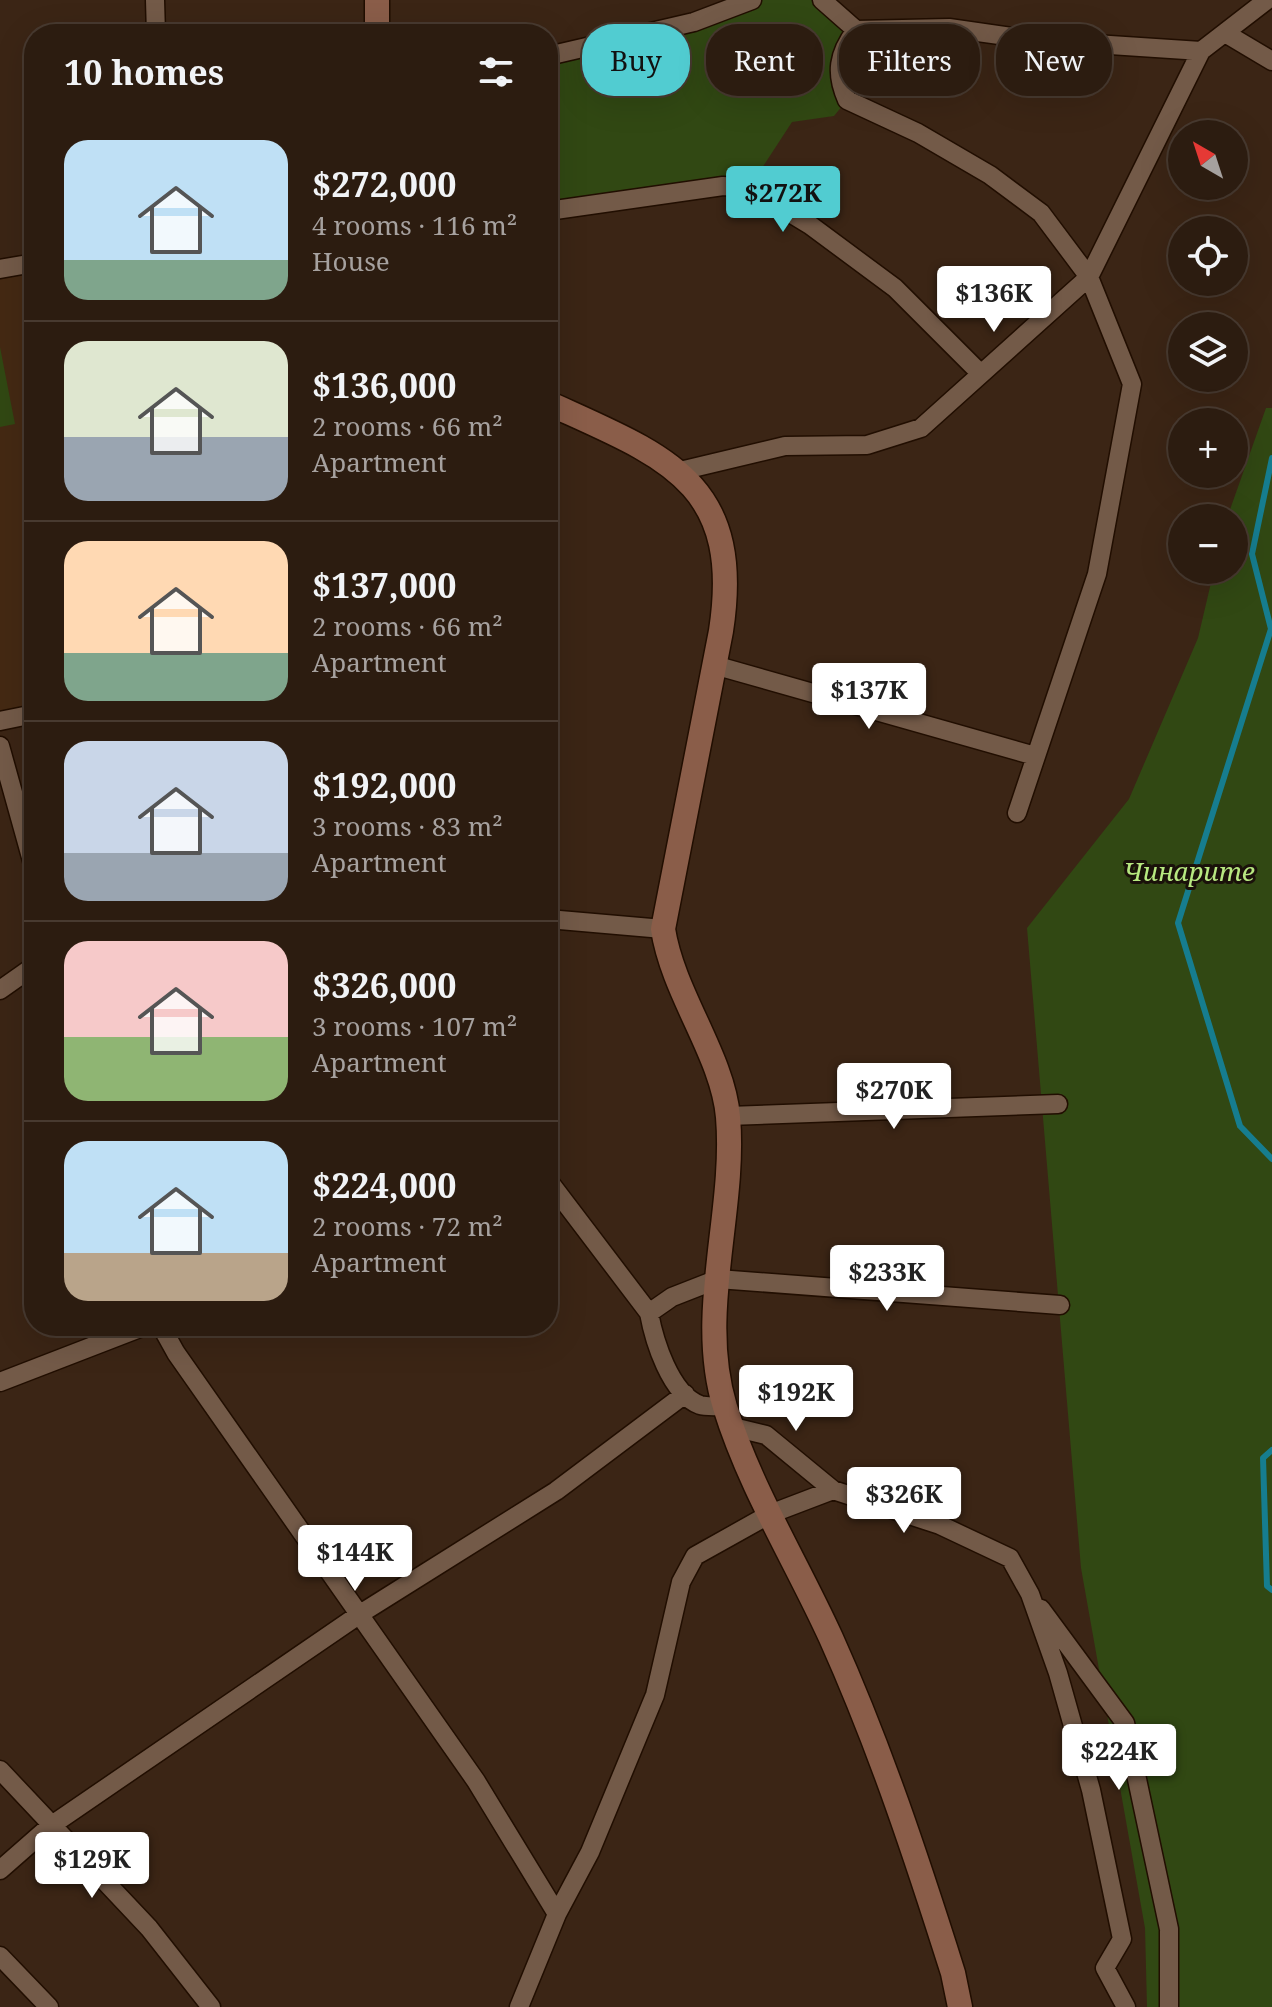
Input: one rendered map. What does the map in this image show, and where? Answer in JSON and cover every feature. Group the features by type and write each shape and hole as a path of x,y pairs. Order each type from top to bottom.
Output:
{"street":[{"path":"155,0 156,24"},
{"path":"377,0 377,24"},
{"path":"558,54 694,22 752,0"},
{"path":"822,0 849,24"},
{"path":"680,471 785,446 867,445 921,428 1089,277 1201,51 1267,0"},
{"path":"980,32 1034,40 1201,51"},
{"path":"1225,33 1272,61"},
{"path":"845,96 847,100 918,133 990,175 1041,213 1089,277 1132,384 1097,574 1017,813"},
{"path":"558,210 723,186 749,188 810,225 895,288 981,374"},
{"path":"0,269 24,265"},
{"path":"558,408 657,454 680,471 708,511 724,556 727,593 663,929 674,975 714,1068 728,1116 718,1279 719,1373 729,1416 770,1514 881,1753 949,1959 960,2007"},
{"path":"714,665 1035,756"},
{"path":"0,721 24,716"},
{"path":"0,746 24,832"},
{"path":"558,920 663,929"},
{"path":"0,990 24,973"},
{"path":"728,1116 1058,1104"},
{"path":"558,1193 649,1313 658,1356 685,1394 700,1405 766,1435 833,1490 940,1525 1010,1558 1030,1594 1125,1723 1169,1929 1169,2007"},
{"path":"649,1313 672,1297 718,1279 1060,1305"},
{"path":"0,1382 119,1336"},
{"path":"167,1336 476,1781 557,1914"},
{"path":"0,1870 49,1827 360,1614 556,1491 685,1394"},
{"path":"519,2007 557,1914 590,1852 655,1695 681,1582 695,1556 770,1514 833,1490"},
{"path":"1030,1594 1058,1673 1107,1856 1122,1939 1105,1968 1126,2007"},
{"path":"0,1770 49,1827 149,1928 211,2007"},
{"path":"0,1956 49,2007"}],"shaded area":[{"path":"24,265 24,716 0,721 0,269"}],"green space":[{"path":"752,0 824,0 850,24 839,24 839,96 847,96 847,100 834,116 792,122 749,188 558,210 558,53 582,47 582,96 690,96 690,24 665,24"},
{"path":"0,347 15,424 0,427"},
{"name":"Чинарите","path":"1266,408 1272,408 1272,2007 1147,2007 1145,1928 1081,1568 1027,928 1129,799 1198,638 1211,584 1248,584 1248,504 1232,504 1238,488 1248,488 1248,459"}],"waterway":[{"path":"1272,458 1252,554 1271,629 1178,923 1240,1126 1272,1159"},
{"path":"1272,1450 1263,1458 1267,1586 1272,1590"}]}
